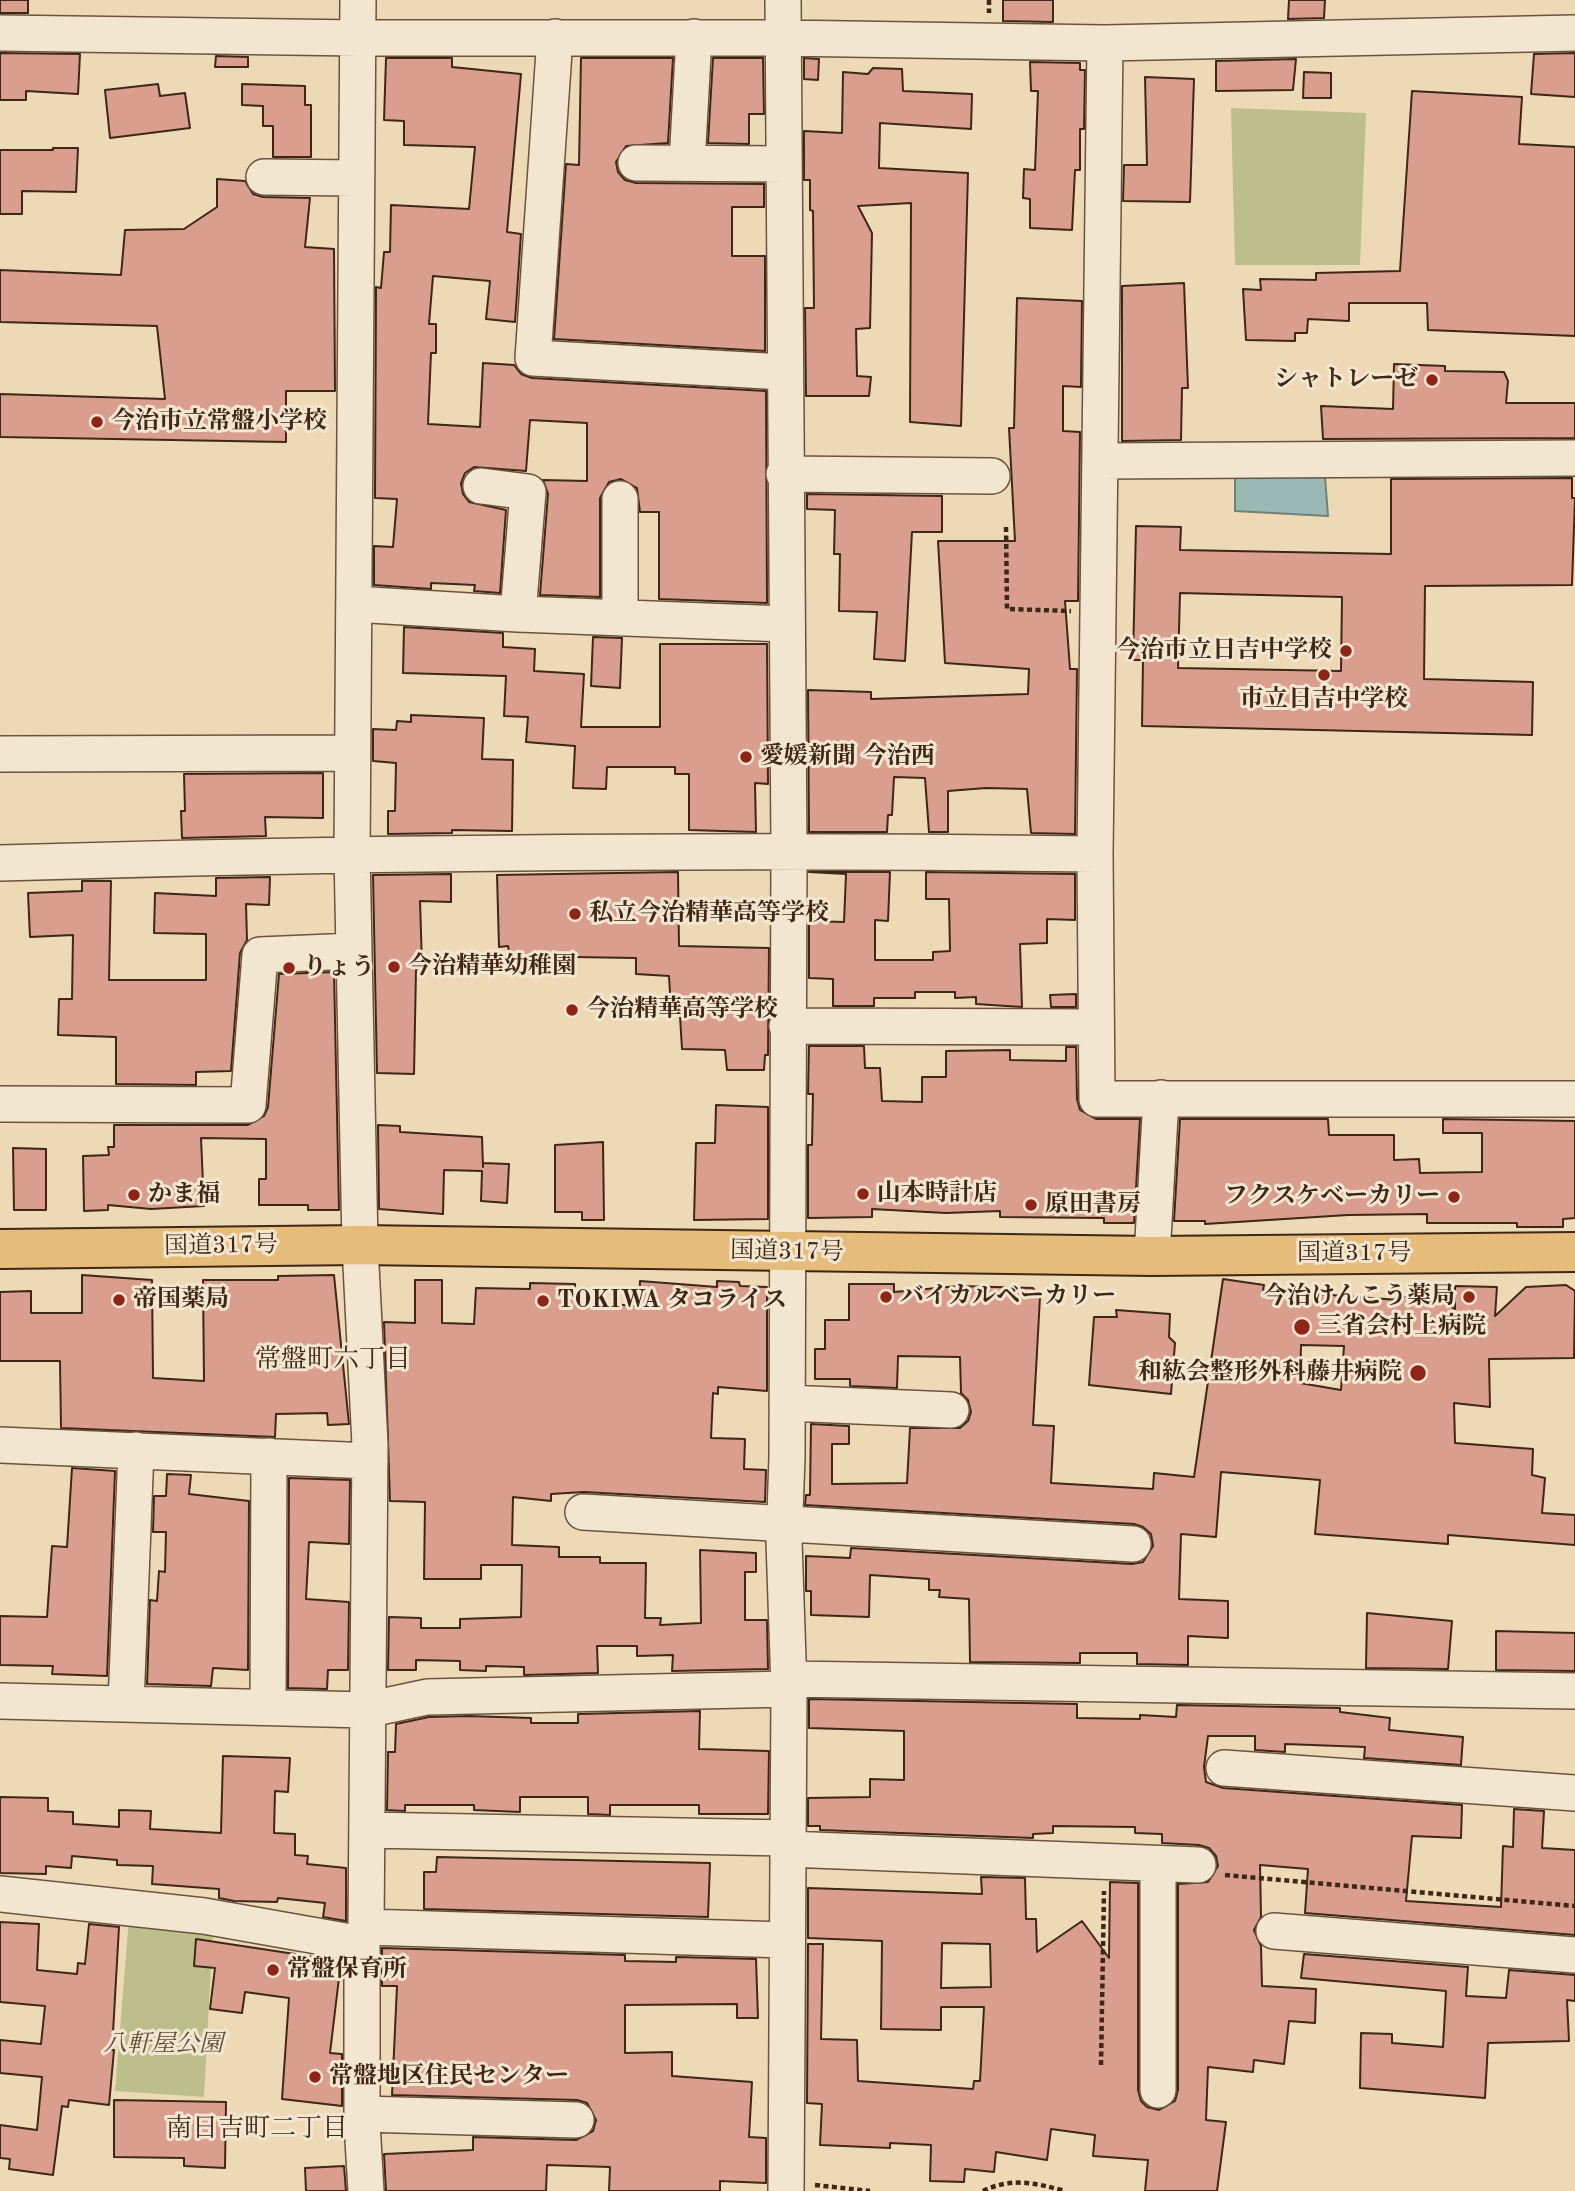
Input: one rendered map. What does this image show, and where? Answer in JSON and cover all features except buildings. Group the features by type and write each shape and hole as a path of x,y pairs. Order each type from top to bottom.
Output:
{"highway":[{"name":"国道317号","path":"0,1249 360,1245 1152,1256 1575,1252"}],"street":[{"path":"358,0 352,852 360,1245 370,1461 363,2114 366,2191"},
{"path":"783,0 784,474 789,849 785,1523 789,1684 785,1940 786,2187"},
{"path":"0,33 358,38 694,37 1105,43 1575,33"},
{"path":"555,37 533,358 784,372"},
{"path":"687,163 694,37"},
{"path":"1105,43 1095,854 1097,1099 1575,1099"},
{"path":"636,163 784,164"},
{"path":"264,177 356,178"},
{"path":"1100,461 1575,458"},
{"path":"784,474 992,476"},
{"path":"481,486 528,492 518,614"},
{"path":"620,499 620,618"},
{"path":"354,604 518,614 786,624"},
{"path":"0,754 352,753"},
{"path":"0,863 352,852 789,849 1095,854"},
{"path":"0,1104 248,1105 260,955 354,951"},
{"path":"787,1026 1096,1027"},
{"path":"1152,1256 1161,1098"},
{"path":"787,1403 951,1410"},
{"path":"0,1445 370,1461"},
{"path":"126,1704 136,1450"},
{"path":"268,1707 269,1456"},
{"path":"583,1511 1133,1544"},
{"path":"0,1701 366,1710 427,1697 789,1684 1575,1691"},
{"path":"1224,1768 1575,1793"},
{"path":"367,1830 787,1843 1104,1863 1198,1865"},
{"path":"1158,1864 1158,2090"},
{"path":"0,1894 364,1935 785,1940"},
{"path":"1273,1931 1575,1955"},
{"path":"363,2114 576,2120"}],"path":[{"path":"1006,527 1007,609 1098,612"},
{"path":"1101,2065 1104,1863"},
{"path":"1198,1865 1219,1875 1575,1906"},
{"path":"983,2191 998,2183 1027,2181 1065,2191"},
{"path":"786,2187 870,2191"}],"green space":[{"path":"1231,108 1366,113 1360,265 1235,265"},
{"name":"八軒屋公園","path":"129,1918 213,1930 204,2097 115,2091"}],"water":[{"path":"1235,474 1325,477 1328,516 1235,511"}],"place":[{"name":"シャトレーゼ","path":"1432,380"},
{"name":"今治市立常盤小学校","path":"97,422"},
{"name":"今治市立日吉中学校","path":"1346,651"},
{"name":"市立日吉中学校","path":"1324,675"},
{"name":"愛媛新聞 今治西","path":"746,757"},
{"name":"私立今治精華高等学校","path":"575,914"},
{"name":"今治精華幼稚園","path":"394,967"},
{"name":"りょう","path":"289,968"},
{"name":"今治精華高等学校","path":"572,1010"},
{"name":"山本時計店","path":"863,1194"},
{"name":"かま福","path":"134,1195"},
{"name":"フクスケベーカリー","path":"1454,1197"},
{"name":"原田書房","path":"1031,1205"},
{"name":"バイカルベーカリー","path":"886,1297"},
{"name":"今治けんこう薬局","path":"1469,1297"},
{"name":"帝国薬局","path":"119,1300"},
{"name":"TOKIWA タコライス","path":"543,1301"},
{"name":"三省会村上病院","path":"1302,1327"},
{"name":"和紘会整形外科藤井病院","path":"1418,1373"},
{"name":"常盤保育所","path":"273,1970"},
{"name":"常盤地区住民センター","path":"315,2077"}],"district":[{"name":"常盤町六丁目","path":"333,1360"},
{"name":"南日吉町二丁目","path":"257,2129"}]}
